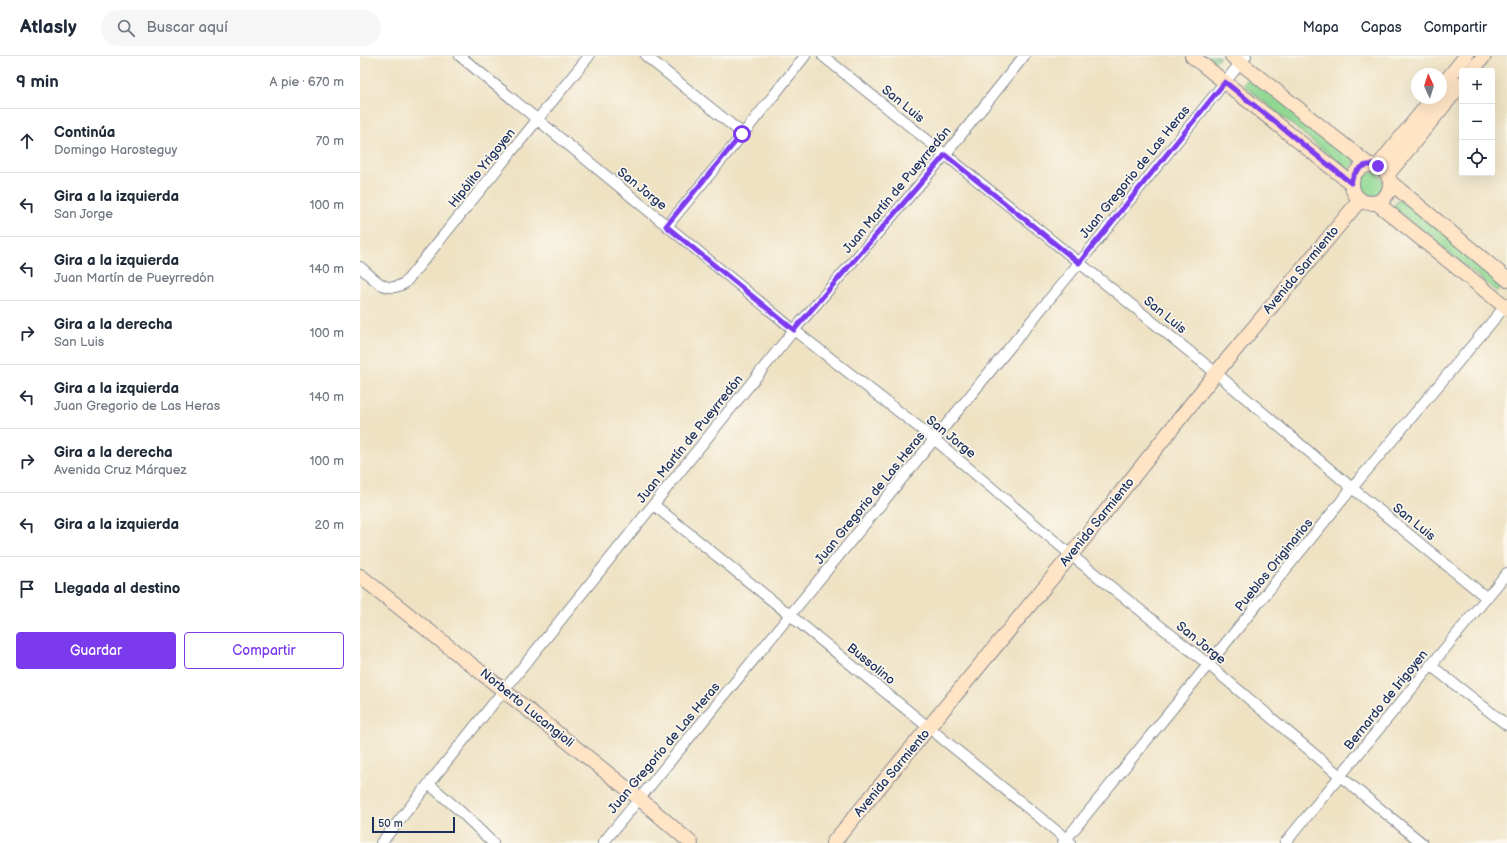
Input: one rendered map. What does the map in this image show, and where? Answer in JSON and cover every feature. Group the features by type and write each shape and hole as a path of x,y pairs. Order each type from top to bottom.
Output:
{"street":[{"name":"San Jorge","path":"460,56 794,330 934,439 1071,554 1209,665 1422,843"},
{"name":"Hipólito Yrigoyen","path":"360,267 382,285 390,289 405,284 589,56"},
{"path":"646,56 742,134"},
{"path":"666,226 805,56"},
{"name":"San Luis","path":"823,56 1216,373 1352,488 1487,598"},
{"name":"Juan Martín de Pueyrredón","path":"381,843 794,330 945,155 1024,56"},
{"path":"1192,56 1351,183"},
{"path":"1447,80 1466,56"},
{"path":"1474,68 1484,56"},
{"path":"1239,58 1381,172 1507,279"},
{"name":"Juan Gregorio de Las Heras","path":"603,843 1079,263 1225,82 1239,58"},
{"path":"1381,172 1459,86"},
{"path":"1381,172 1428,104"},
{"path":"1364,166 1381,172 1390,187 1386,197 1377,203 1366,203 1360,200 1353,192 1351,183 1355,173 1364,166"},
{"name":"Avenida Sarmiento","path":"833,843 1071,554 1216,373 1360,200"},
{"path":"1377,203 1506,306"},
{"name":"Pueblos Originarios","path":"1067,842 1352,488 1506,306"},
{"name":"Bussolino","path":"654,505 790,616 930,727 1067,842"},
{"name":"Bernardo de Irigoyen","path":"1285,843 1507,573"},
{"name":"Norberto Lucangioli","path":"362,582 505,690 640,799 691,843"},
{"path":"1430,665 1507,725"},
{"path":"429,784 494,843"}],"green space":[{"path":"1203,56 1220,56 1213,64"},
{"path":"1251,75 1356,161 1348,170 1243,85"},
{"path":"1371,172 1376,173 1382,179 1382,189 1376,195 1371,196 1366,195 1360,189 1359,184 1360,179 1366,173"},
{"path":"1401,197 1505,283 1497,292 1393,207"}],"route":[{"path":"742,134 666,226 794,330 945,155 1079,263 1225,82 1351,183 1352,177 1359,169 1369,165 1378,166"}]}
